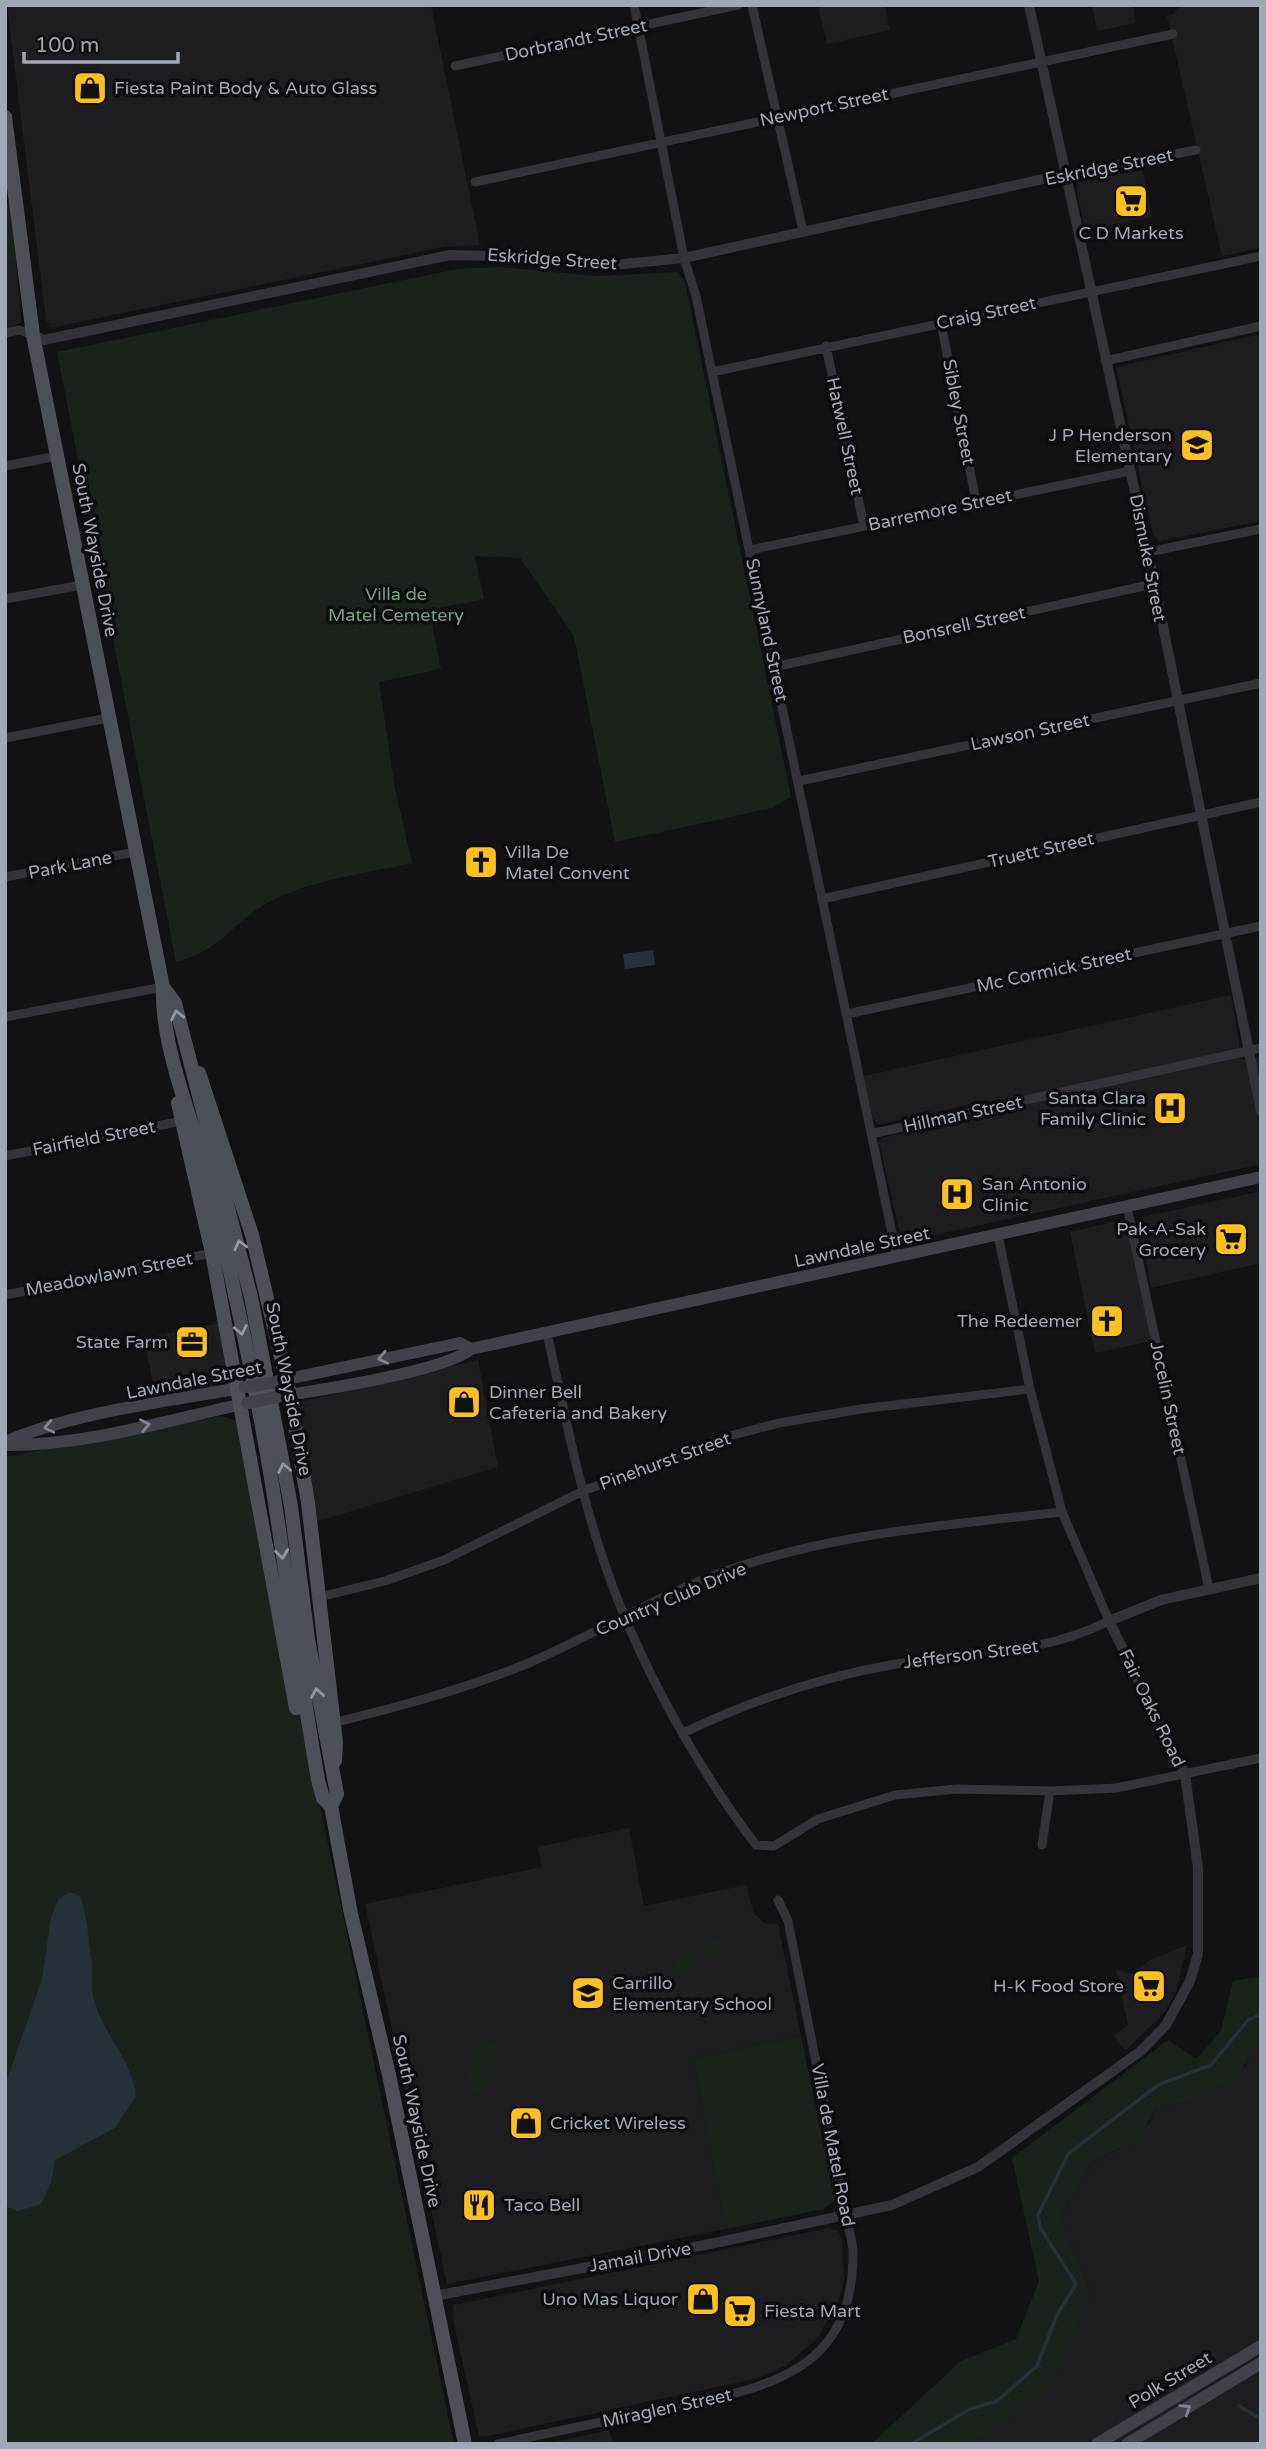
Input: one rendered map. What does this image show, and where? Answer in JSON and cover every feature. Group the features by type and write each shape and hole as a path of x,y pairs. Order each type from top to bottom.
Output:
{"main road":[{"name":"South Wayside Drive","path":"5,117 33,335 163,987 162,1007 222,1175 251,1297 292,1506 308,1639 337,1794 331,1806"},
{"name":"South Wayside Drive","path":"178,1048 216,1208 250,1370 275,1501 294,1645 318,1780 323,1798 331,1806 349,1905 389,2075 465,2444"},
{"path":"178,1048 182,1121 240,1388 295,1706 318,1780"},
{"path":"178,1048 205,1083 253,1235 285,1395 319,1597 333,1723 335,1784"},
{"name":"Lawndale Street","path":"5,1444 34,1446 428,1366 460,1358 471,1349 1261,1177"},
{"name":"Lawndale Street","path":"5,1444 30,1432 83,1420 460,1343 471,1349"},
{"path":"426,1350 428,1366"},
{"path":"83,1420 86,1436"},
{"name":"Polk Street","path":"1100,2443 1261,2346"},
{"path":"1235,2361 1243,2374"},
{"name":"Polk Street","path":"1127,2444 1261,2364"}],"street":[{"name":"Sunnyland Street","path":"634,5 684,258 689,266 750,550 897,1256"},
{"name":"Dorbrandt Street","path":"455,66 738,5"},
{"path":"752,5 803,231"},
{"name":"Dismuke Street","path":"1029,5 1089,291 1148,552 1176,701 1202,814 1223,934 1261,1111"},
{"name":"Newport Street","path":"475,182 1173,34"},
{"name":"Eskridge Street","path":"33,335 44,340 450,255 517,256 603,266 684,258 1066,174 1196,150"},
{"name":"Craig Street","path":"712,372 1261,256"},
{"name":"Sibley Street","path":"941,323 976,501"},
{"path":"1105,361 1261,326"},
{"path":"5,332 19,330 33,335"},
{"name":"Hatwell Street","path":"826,346 864,526"},
{"path":"5,466 58,456"},
{"name":"Barremore Street","path":"750,550 1130,471"},
{"path":"1148,552 1261,529"},
{"name":"Bonsrell Street","path":"774,667 1153,584"},
{"path":"5,600 82,585"},
{"name":"Lawson Street","path":"799,781 1261,683"},
{"path":"5,738 108,718"},
{"name":"Truett Street","path":"822,899 1261,802"},
{"name":"Park Lane","path":"5,877 135,852"},
{"name":"Mc Cormick Street","path":"847,1014 1261,926"},
{"path":"5,1017 163,987"},
{"name":"Hillman Street","path":"871,1134 1261,1048"},
{"name":"Fairfield Street","path":"5,1156 182,1121"},
{"name":"Jocelin Street","path":"1127,1208 1209,1589"},
{"name":"Fair Oaks Road","path":"847,2216 892,2205 978,2167 1141,2051 1166,2025 1190,1981 1198,1954 1198,1868 1185,1774 1109,1620 1062,1512 1030,1389 998,1235"},
{"name":"Meadowlawn Street","path":"5,1295 212,1254"},
{"path":"547,1333 583,1492 624,1616 683,1733 756,1845 766,1847 780,1843 818,1819 895,1795 957,1789 1050,1791 1116,1788 1261,1758"},
{"name":"Pinehurst Street","path":"319,1597 385,1581 444,1560 583,1492 726,1437 779,1423 861,1409 1030,1389"},
{"name":"Country Club Drive","path":"333,1723 468,1687 532,1661 624,1616 724,1572 820,1545 1062,1512"},
{"name":"Jefferson Street","path":"683,1733 736,1708 806,1684 899,1663 1054,1644 1161,1600 1261,1578"},
{"path":"1042,1845 1050,1791"},
{"name":"Villa de Matel Road","path":"778,1900 788,1921 847,2216 853,2273 843,2316 831,2337 792,2373"},
{"name":"Jamail Drive","path":"433,2296 847,2216"},
{"name":"Miraglen Street","path":"498,2444 764,2387 792,2373"}],"shaded area":[{"path":"7,5 431,5 480,245 444,247 50,328 46,320"},
{"path":"818,5 885,5 890,30 827,44"},
{"path":"1092,5 1133,5 1136,23 1097,31"},
{"path":"1180,5 1261,5 1261,248 1222,256 1167,16 1174,14"},
{"path":"1142,169 1152,216 1085,232 1077,191 1078,182"},
{"path":"16,260 21,323 5,328 5,262"},
{"name":"J P Henderson Elementary","path":"1261,334 1261,521 1159,541 1153,534 1116,367"},
{"path":"653,950 655,965 625,969 623,954"},
{"path":"1231,995 1242,1060 1261,1056 1261,1164 902,1242 879,1143 881,1138 991,1111 988,1100 878,1125 873,1118 864,1076"},
{"path":"1261,1191 1261,1263 1151,1288 1139,1218"},
{"path":"1121,1220 1127,1223 1152,1341 1095,1353 1070,1232"},
{"path":"220,1323 227,1380 218,1386 156,1398 144,1338"},
{"path":"478,1360 498,1467 315,1522 298,1406 301,1402"},
{"name":"Carrillo Elementary School","path":"629,1828 644,1906 746,1885 754,1914 765,1923 778,1924 801,2036 693,2058 726,2229 447,2284 365,1904 542,1867 537,1847"},
{"path":"69,1892 79,1895 84,1910 92,1963 92,1991 97,2009 129,2070 136,2096 115,2128 55,2160 51,2183 41,2204 18,2211 5,2206 7,2080 42,1979 51,1917 58,1900"},
{"path":"1187,1945 1176,1992 1165,2012 1125,2051 1114,2036 1128,2025 1116,1969 1132,1974 1150,1960"},
{"path":"1261,2039 1261,2444 971,2444 1006,2417 1091,2292 1060,2217 1089,2167 1099,2158 1120,2149 1149,2123 1157,2107 1184,2102 1246,2065 1252,2049"},
{"path":"829,2228 838,2231 842,2239 844,2280 839,2300 817,2339 786,2365 759,2378 479,2436 452,2315 454,2305"},
{"path":"609,2430 613,2444 546,2444"}],"green space":[{"path":"9,203 16,260 5,262 5,204"},
{"name":"Villa de Matel Cemetery","path":"499,267 597,276 678,272 685,282 791,797 772,808 615,842 574,636 520,558 475,556 484,599 429,610 441,669 379,682 395,788 412,863 342,877 291,892 261,906 205,950 176,962 57,352 457,269"},
{"path":"221,1416 237,1421 241,1430 454,2444 5,2444 5,1457"},
{"path":"720,1937 731,1937 735,1947 723,1954 724,1961 717,1963 715,1956 704,1954 702,1945"},
{"path":"689,1952 697,1960 689,1972 680,1977 674,1972 675,1959"},
{"path":"1261,1976 1261,2039 1237,2077 1184,2102 1157,2107 1137,2141 1099,2158 1089,2167 1060,2217 1091,2292 1047,2392 971,2444 871,2444 961,2361 1016,2339 1039,2281 1012,2158 1168,2040 1196,2059 1221,2031 1233,1981"},
{"path":"669,1985 674,1989 676,2001 684,2000 685,2007 661,2011 658,1991 660,1987"},
{"path":"801,2036 835,2200 824,2209 726,2229 693,2058"},
{"path":"488,2040 496,2045 499,2070 485,2091 472,2094 466,2072"}],"waterway":[{"path":"911,2444 970,2409 997,2401 1037,2366 1057,2315 1076,2284 1041,2229 1038,2215 1068,2154 1158,2085 1211,2065 1248,2020 1261,2014"},
{"path":"1239,2406 1261,2419"}],"place":[{"name":"Fiesta Paint Body & Auto Glass","path":"90,88"},
{"name":"C D Markets","path":"1131,201"},
{"name":"J P Henderson Elementary","path":"1197,445"},
{"name":"Villa De Matel Convent","path":"481,862"},
{"name":"Santa Clara Family Clinic","path":"1170,1108"},
{"name":"San Antonio Clinic","path":"957,1194"},
{"name":"Pak-A-Sak Grocery","path":"1231,1239"},
{"name":"The Redeemer","path":"1107,1321"},
{"name":"State Farm","path":"192,1342"},
{"name":"Dinner Bell Cafeteria and Bakery","path":"464,1402"},
{"name":"H-K Food Store","path":"1149,1986"},
{"name":"Carrillo Elementary School","path":"588,1993"},
{"name":"Cricket Wireless","path":"526,2123"},
{"name":"Taco Bell","path":"479,2205"},
{"name":"Uno Mas Liquor","path":"703,2299"},
{"name":"Fiesta Mart","path":"740,2311"}]}
